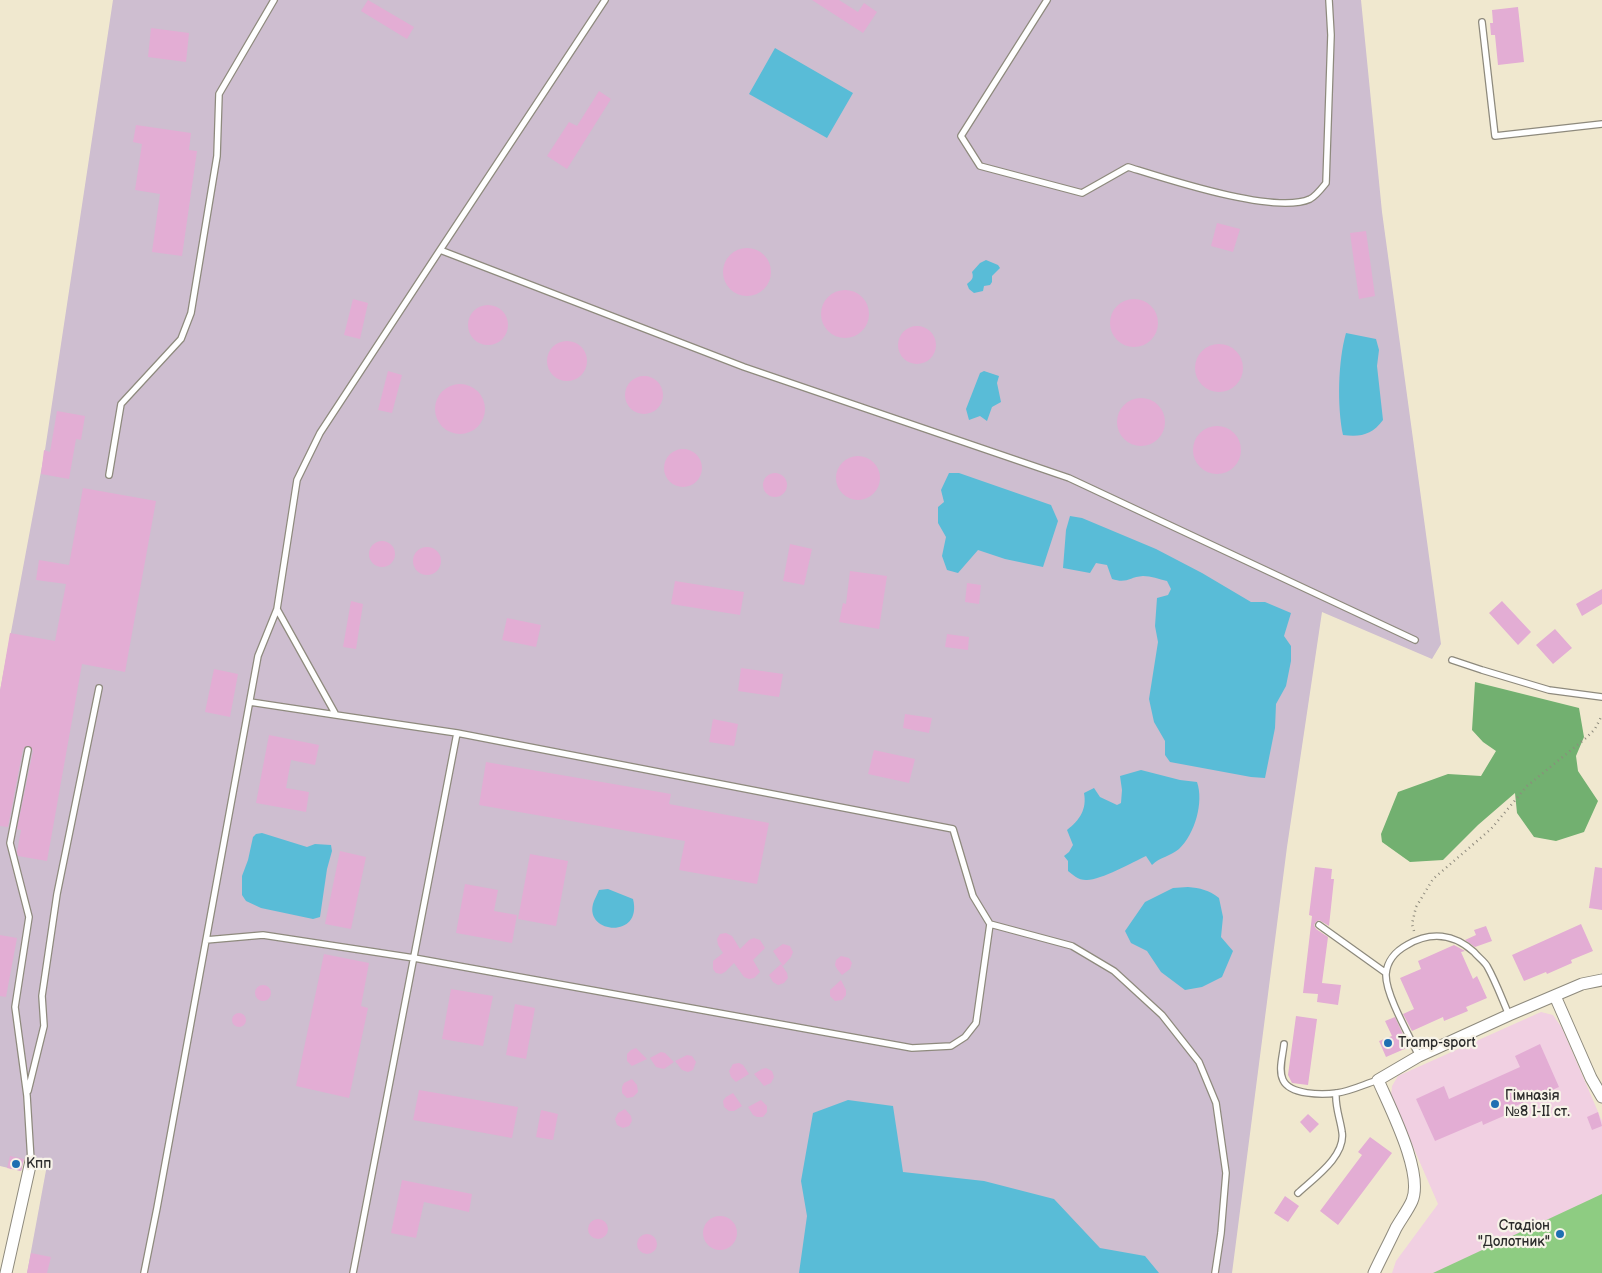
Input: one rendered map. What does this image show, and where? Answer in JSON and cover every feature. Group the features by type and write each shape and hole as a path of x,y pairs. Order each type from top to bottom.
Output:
{"street":[{"path":"1374,1273 1413,1200 1416,1183 1414,1169 1408,1152 1378,1080 1419,1056 1509,1015 1582,984 1602,980"},
{"path":"1555,996 1591,1078 1602,1097"},
{"path":"6,1273 31,1161"}],"lane":[{"path":"144,1273 258,656 277,609 297,480 320,433 605,0"},
{"path":"1047,0 962,136 980,166 1082,193 1128,167 1200,190 1261,201 1294,204 1312,198 1326,183 1332,35 1329,0"},
{"path":"109,475 121,404 181,339 191,312 217,156 219,94 273,1"},
{"path":"1482,22 1495,136 1602,124"},
{"path":"440,250 744,367 1069,478 1415,640"},
{"path":"277,609 336,715"},
{"path":"1452,660 1549,690 1602,697"},
{"path":"27,1096 44,1026 42,996 58,894 99,688"},
{"path":"206,940 263,935 414,958 912,1048 951,1046 966,1037 976,1023 990,924 973,896 953,829 457,733 250,702"},
{"path":"353,1273 457,733"},
{"path":"28,750 10,843 29,917 16,1007 27,1096 31,1161"},
{"path":"990,924 1072,946 1114,971 1162,1015 1199,1062 1216,1102 1226,1173 1221,1233 1215,1273"},
{"path":"1319,925 1386,973"},
{"path":"1419,1056 1391,996 1386,973 1390,960 1399,950 1416,940 1444,936 1454,938 1471,950 1486,964 1509,1015"},
{"path":"1284,1044 1281,1073 1283,1081 1289,1088 1298,1093 1336,1093 1378,1080"},
{"path":"1298,1193 1336,1156 1341,1147 1342,1134 1335,1102 1336,1093"}],"path":[{"path":"1416,940 1412,924 1416,907 1433,879 1491,829 1527,786 1586,738 1595,729 1602,715"}],"shaded area":[{"path":"113,0 1361,0 1382,212 1441,644 1432,659 1322,612 1287,847 1232,1273 27,1273 47,1165 24,1159 21,1171 0,1166 0,691 45,450"},
{"path":"1541,1012 1553,1015 1562,1028 1602,1121 1602,1273 1392,1273 1396,1261 1438,1204 1391,1096 1392,1086 1398,1076"}],"green space":[{"path":"1475,682 1579,708 1584,737 1576,756 1578,771 1598,801 1584,832 1556,841 1534,837 1517,813 1515,793 1478,825 1443,860 1410,862 1382,842 1381,834 1398,792 1448,774 1481,776 1496,751 1483,742 1472,730"},
{"name":"Стадіон \"Долотник\"","path":"1602,1194 1602,1273 1433,1273"}],"water":[{"path":"775,48 853,93 827,138 749,94"},
{"path":"986,260 998,265 1000,268 992,276 990,285 984,286 983,291 974,293 967,284 972,279 972,272 980,263"},
{"path":"1346,333 1376,339 1379,350 1377,366 1383,420 1370,432 1355,436 1343,435 1341,423 1339,397 1340,370"},
{"path":"984,371 999,376 997,383 1001,402 992,407 987,421 980,416 969,420 966,409 980,373"},
{"path":"949,473 959,473 1051,505 1058,521 1043,567 1005,559 978,550 958,573 947,570 942,556 946,537 938,523 938,507 944,502 941,490"},
{"path":"1070,516 1082,518 1156,549 1251,602 1265,602 1291,613 1284,636 1291,646 1291,661 1286,686 1276,704 1275,728 1265,778 1170,762 1165,755 1165,741 1154,722 1149,699 1158,642 1155,626 1157,598 1168,595 1171,589 1167,581 1149,576 1121,581 1112,579 1107,565 1096,563 1090,573 1063,568 1066,530"},
{"path":"1141,770 1180,780 1197,782 1199,808 1190,835 1179,849 1152,865 1146,856 1099,878 1086,880 1076,877 1068,871 1068,861 1064,856 1073,845 1067,830 1082,814 1085,799 1084,793 1094,788 1100,797 1117,805 1121,803 1120,776"},
{"path":"262,833 307,847 315,844 331,845 332,851 327,869 320,917 313,919 261,908 246,901 242,895 242,876 253,837 256,834"},
{"path":"1188,887 1204,890 1219,898 1223,917 1221,937 1233,951 1222,977 1202,987 1185,990 1161,972 1147,951 1131,943 1125,931 1145,902 1173,888"},
{"path":"608,889 633,899 634,912 630,921 623,926 614,928 605,926 597,922 593,914 593,904 599,890"},
{"path":"848,1100 893,1106 903,1172 984,1181 1054,1199 1100,1248 1145,1256 1159,1273 799,1273 807,1216 801,1181 813,1113"}],"building":[{"path":"368,0 414,27 407,39 361,11"},
{"path":"812,0 839,0 858,12 864,3 877,12 863,33"},
{"path":"1518,7 1524,62 1498,65 1495,35 1491,35 1490,23 1493,23 1492,10"},
{"path":"151,28 189,33 186,62 148,57"},
{"path":"599,91 611,99 567,169 547,156 569,122 577,126"},
{"path":"136,125 191,133 189,150 197,151 182,256 152,252 160,194 135,190 142,144 133,142"},
{"path":"1217,223 1240,229 1233,252 1211,246"},
{"path":"1366,231 1375,296 1359,299 1350,233"},
{"path":"747,248 756,250 764,255 769,263 771,272 769,281 764,289 756,294 747,296 738,294 730,289 725,281 723,272 725,263 730,255 738,250"},
{"path":"845,290 854,292 862,297 867,305 869,314 867,323 862,331 854,336 845,338 836,336 828,331 823,323 821,314 823,305 828,297 836,292"},
{"path":"353,299 368,303 360,339 344,335"},
{"path":"1134,299 1143,301 1151,306 1156,314 1158,323 1156,332 1151,340 1143,345 1134,347 1125,345 1117,340 1112,332 1110,323 1112,314 1117,306 1125,301"},
{"path":"492,305 499,308 505,314 508,325 507,333 499,342 492,345 484,345 477,342 469,333 468,321 471,314 480,306"},
{"path":"917,326 931,331 936,345 931,359 917,364 903,359 898,345 903,331"},
{"path":"571,341 578,344 584,350 587,361 586,369 578,378 571,381 563,381 556,378 548,369 547,357 550,350 559,342"},
{"path":"1219,344 1228,346 1236,351 1241,359 1243,368 1241,377 1236,385 1228,390 1219,392 1210,390 1202,385 1197,377 1195,368 1197,359 1202,351 1210,346"},
{"path":"388,371 402,375 392,413 378,410"},
{"path":"644,376 657,382 663,395 657,408 644,414 631,408 625,395 631,382"},
{"path":"460,384 470,386 478,391 483,399 485,409 483,419 478,427 470,432 460,434 450,432 442,427 437,419 435,409 437,399 442,391 450,386"},
{"path":"1141,398 1150,400 1158,405 1163,413 1165,422 1163,431 1158,439 1150,444 1141,446 1132,444 1124,439 1119,431 1117,422 1119,413 1124,405 1132,400"},
{"path":"57,411 85,416 81,440 76,439 69,479 41,474 44,450 50,452"},
{"path":"1217,426 1226,428 1234,433 1239,441 1241,450 1239,459 1234,467 1226,472 1217,474 1208,472 1200,467 1195,459 1193,450 1195,441 1200,433 1208,428"},
{"path":"683,449 696,455 702,468 696,481 683,487 670,481 664,468 670,455"},
{"path":"854,456 862,456 874,462 880,478 874,494 862,500 854,500 842,494 836,482 836,474 842,462"},
{"path":"770,473 780,473 787,480 787,490 780,497 770,497 763,490 763,480"},
{"path":"83,488 156,501 125,672 82,664 47,861 18,856 17,852 21,830 17,829 33,751 29,746 23,749 8,827 0,826 0,691 10,633 55,641 66,584 36,580 39,560 69,565"},
{"path":"382,541 391,545 395,554 391,563 382,567 373,563 369,554 373,545"},
{"path":"790,544 812,549 804,585 783,581"},
{"path":"427,547 437,551 441,561 437,571 427,575 417,571 413,561 417,551"},
{"path":"850,571 887,576 879,629 839,622 843,603 846,604"},
{"path":"675,581 744,592 740,615 671,604"},
{"path":"967,583 981,585 979,604 965,602"},
{"path":"1602,589 1602,604 1582,616 1576,604"},
{"path":"351,601 363,604 356,649 343,647"},
{"path":"1502,601 1531,632 1518,645 1489,613"},
{"path":"507,618 541,625 536,647 502,640"},
{"path":"1555,629 1572,648 1553,664 1536,645"},
{"path":"947,634 969,637 968,650 945,647"},
{"path":"741,668 783,674 779,697 738,691"},
{"path":"214,669 238,674 230,717 205,712"},
{"path":"905,714 932,718 929,733 903,728"},
{"path":"713,719 738,724 734,746 709,742"},
{"path":"269,735 319,745 315,765 291,760 286,788 309,792 306,812 256,803"},
{"path":"874,750 915,759 909,783 868,774"},
{"path":"486,762 671,794 669,804 769,823 757,884 679,870 685,841 479,805"},
{"path":"340,851 366,857 351,929 325,924"},
{"path":"530,854 568,861 556,926 518,919"},
{"path":"1315,867 1332,869 1331,879 1334,879 1329,926 1319,920 1314,925 1316,929 1328,937 1322,983 1341,985 1338,1005 1317,1002 1318,994 1303,993 1312,916 1309,915"},
{"path":"1595,867 1602,868 1602,910 1589,908"},
{"path":"465,884 498,890 494,911 517,915 512,943 456,933"},
{"path":"1581,924 1593,951 1571,960 1572,963 1547,974 1546,972 1524,981 1512,955"},
{"path":"1486,926 1492,941 1475,947 1465,940 1476,935 1474,930"},
{"path":"726,933 732,936 740,949 749,940 754,938 760,940 765,948 753,960 760,972 754,978 744,977 734,963 721,974 716,973 713,969 713,961 723,953 717,939 720,934"},
{"path":"0,935 17,938 6,997 0,996"},
{"path":"783,944 790,946 793,952 783,966 773,951"},
{"path":"1454,945 1465,951 1461,952 1473,979 1477,976 1487,998 1466,1007 1468,1011 1444,1021 1443,1017 1412,1031 1403,1014 1414,1009 1400,978 1421,969 1418,961"},
{"path":"324,954 369,963 361,1006 368,1008 349,1098 296,1086"},
{"path":"841,956 849,958 852,963 850,969 842,975 835,965 836,960"},
{"path":"781,964 788,978 784,983 778,985 773,982 769,975"},
{"path":"841,980 846,990 846,995 842,1000 835,1001 830,996 830,990"},
{"path":"260,985 266,985 271,990 269,999 260,1001 255,996 255,990"},
{"path":"451,989 493,996 483,1046 442,1039"},
{"path":"515,1004 535,1008 526,1059 506,1055"},
{"path":"239,1013 244,1015 246,1020 244,1025 239,1027 234,1025 232,1020 234,1015"},
{"path":"1296,1016 1317,1019 1308,1085 1292,1083 1288,1075"},
{"path":"1395,1017 1409,1047 1386,1057 1379,1041 1392,1036 1385,1021"},
{"path":"1540,1044 1559,1087 1513,1107 1515,1111 1483,1125 1482,1121 1435,1141 1416,1099 1444,1086 1449,1099 1520,1067 1515,1056"},
{"path":"636,1048 647,1059 632,1066 627,1061 627,1054"},
{"path":"661,1052 665,1053 674,1062 664,1069 656,1067 650,1058"},
{"path":"687,1055 692,1056 696,1062 693,1070 688,1072 682,1070 675,1061"},
{"path":"739,1063 743,1065 749,1074 736,1082 731,1077 729,1071 733,1064"},
{"path":"766,1068 772,1071 774,1077 771,1083 764,1086 754,1074"},
{"path":"632,1079 637,1085 638,1092 633,1097 627,1098 622,1093 622,1087 624,1083"},
{"path":"419,1090 518,1107 512,1138 413,1120"},
{"path":"733,1093 742,1106 734,1111 729,1111 724,1107 723,1101"},
{"path":"761,1100 767,1106 767,1112 763,1117 757,1117 753,1115 748,1107"},
{"path":"625,1109 631,1116 632,1121 629,1126 623,1128 617,1125 615,1119 618,1113"},
{"path":"541,1110 558,1114 553,1140 536,1137"},
{"path":"1598,1112 1602,1126 1592,1130 1587,1117"},
{"path":"1308,1114 1319,1124 1310,1133 1300,1122"},
{"path":"1370,1137 1392,1153 1338,1225 1320,1211 1362,1155 1358,1152"},
{"name":"Кпп","path":"10,1156 24,1159 21,1171 7,1168"},
{"path":"402,1180 472,1194 469,1212 424,1202 416,1238 391,1233"},
{"path":"1285,1196 1299,1206 1288,1222 1274,1213"},
{"path":"720,1216 732,1221 737,1233 732,1245 720,1250 708,1245 703,1233 708,1221"},
{"path":"598,1219 605,1222 608,1229 605,1236 598,1239 591,1236 588,1229 591,1222"},
{"path":"647,1234 654,1237 657,1244 654,1251 647,1254 640,1251 637,1244 640,1237"},
{"path":"31,1253 51,1257 47,1273 27,1273"}],"place":[{"name":"Tramp-sport","path":"1388,1043"},
{"name":"Гімназія №8 I-II ст.","path":"1495,1104"},
{"name":"Кпп","path":"16,1164"},
{"name":"Стадіон \"Долотник\"","path":"1560,1234"}]}
